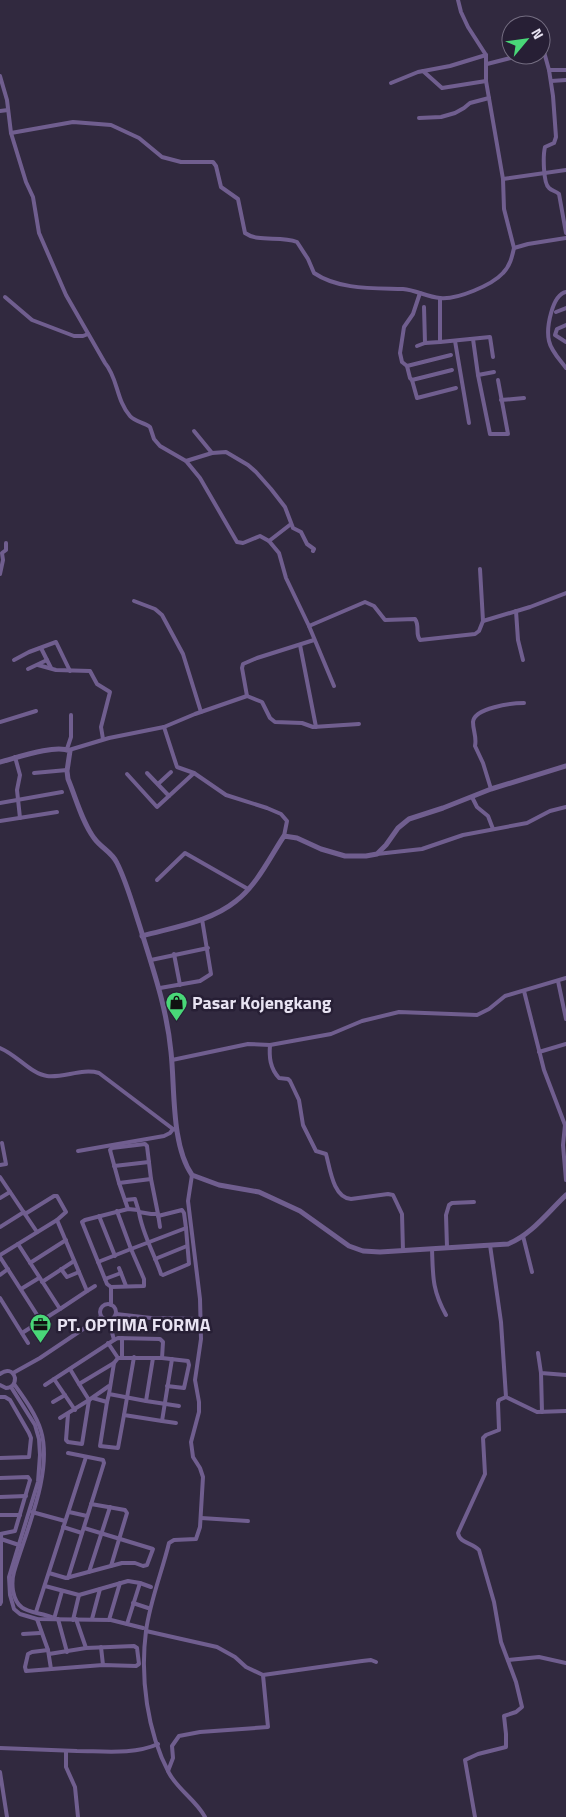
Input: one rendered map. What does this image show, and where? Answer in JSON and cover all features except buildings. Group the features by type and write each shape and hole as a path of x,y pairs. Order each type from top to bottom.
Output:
{"street":[{"path":"10,133 73,122 112,125 140,138 162,157 181,162 213,162 216,166 221,187 238,200 244,231 256,238 274,237 295,241 304,252 314,273 344,286 409,290 440,298 460,296 485,285 503,273 511,261 514,248 504,209 503,179 486,81 486,55 468,27 458,0"},
{"path":"391,83 423,71 450,66 486,55"},
{"path":"487,64 501,60"},
{"path":"547,65 551,81 556,138 554,143 544,147 542,156 547,187 559,194 566,233"},
{"path":"549,70 566,70"},
{"path":"423,71 442,88 486,81"},
{"path":"0,76 7,100 10,133 26,182 33,197 39,233 66,295 105,363 111,370 117,393 130,416 136,421 149,426 160,446 186,461 200,478 238,542 244,542 258,536 264,537 276,547 286,578 334,686"},
{"path":"551,81 566,80"},
{"path":"419,118 441,117 455,113 470,102 489,98"},
{"path":"0,111 8,110"},
{"path":"503,179 566,170"},
{"path":"514,248 566,238"},
{"path":"566,292 559,295 554,305 548,337 550,345 566,368"},
{"path":"420,293 413,314 405,324 400,356 403,363 407,366 418,398 456,388"},
{"path":"5,298 32,320 74,336 88,334"},
{"path":"440,298 440,342"},
{"path":"424,307 425,343"},
{"path":"556,312 566,308"},
{"path":"566,325 557,329 555,335 566,342"},
{"path":"417,346 425,343 490,337 493,358"},
{"path":"473,339 490,434 508,434 498,380"},
{"path":"455,341 470,423"},
{"path":"407,366 451,355"},
{"path":"412,380 452,370"},
{"path":"478,374 494,372"},
{"path":"501,400 524,398"},
{"path":"194,431 212,453"},
{"path":"186,461 212,453 226,452 256,472 284,507 291,524 301,532 307,544 314,549 313,551"},
{"path":"269,541 291,524"},
{"path":"0,574 3,560 2,553 6,550 6,543"},
{"path":"308,626 365,602 374,606 385,620 415,620 420,640 475,634 479,631 483,621 480,568"},
{"path":"483,621 540,604 566,593"},
{"path":"134,601 158,611 162,615 184,654 201,712"},
{"path":"516,611 518,640 523,660"},
{"path":"247,696 243,664 314,640"},
{"path":"14,660 56,642 70,671"},
{"path":"300,645 316,728"},
{"path":"41,648 51,668"},
{"path":"28,669 47,660"},
{"path":"38,664 70,671 90,671 97,684 110,692 101,727 103,740"},
{"path":"0,762 38,752 68,749 164,727 247,696 263,703 272,720 302,723 316,728 358,724"},
{"path":"491,789 475,746 474,720 476,715 488,709 524,702"},
{"path":"0,722 36,711"},
{"path":"72,714 68,749 70,752 67,770 68,779 86,826 95,840 110,853 117,863 129,892 160,988 172,1060 175,1130 185,1161 192,1175 188,1201 198,1283 202,1339 195,1380 199,1412 191,1442 193,1457 200,1468 202,1477 200,1527 196,1539 174,1540 169,1543 144,1629 145,1683 151,1724 168,1772 174,1782 202,1811 205,1817"},
{"path":"142,936 213,915 235,902 248,889 284,836 287,821 281,814 226,795 194,772 178,768 164,727"},
{"path":"15,758 20,775 17,790 20,818"},
{"path":"377,854 406,820 491,789 566,766"},
{"path":"34,773 67,770"},
{"path":"158,784 171,772"},
{"path":"127,774 157,807 194,772"},
{"path":"147,773 169,796"},
{"path":"0,803 62,792"},
{"path":"472,797 477,807 488,816 493,829"},
{"path":"284,836 297,838 321,849 348,857 403,852 429,847 454,838 527,823 550,811 566,807"},
{"path":"0,821 57,812"},
{"path":"157,880 185,853 248,889"},
{"path":"160,988 200,981 211,974 202,919"},
{"path":"151,960 208,948"},
{"path":"174,954 180,985"},
{"path":"172,1060 248,1044 270,1045 330,1034 362,1021 399,1012 477,1016 505,996 566,978"},
{"path":"558,981 566,1019"},
{"path":"524,991 551,1091 565,1120 563,1144 566,1180"},
{"path":"539,1052 566,1044"},
{"path":"270,1045 269,1059 273,1070 278,1077 290,1081 299,1100 303,1125 316,1151 326,1154 340,1195 346,1199 393,1195 402,1214 403,1251"},
{"path":"0,1048 46,1076 87,1072 99,1073 175,1130"},
{"path":"78,1151 164,1136 175,1130"},
{"path":"0,1165 6,1164 2,1143"},
{"path":"128,1209 110,1150 112,1148 144,1144 147,1146 160,1227"},
{"path":"114,1166 149,1162"},
{"path":"192,1175 208,1182 251,1189 266,1195 306,1215 343,1242 358,1250 371,1252 508,1244 523,1236 566,1195"},
{"path":"0,1177 37,1232"},
{"path":"119,1183 151,1179"},
{"path":"0,1198 10,1192"},
{"path":"0,1227 56,1196 66,1212 57,1220 0,1256 41,1321"},
{"path":"111,1305 111,1287 107,1284 82,1222 85,1220 128,1209 138,1211 150,1214 158,1215 182,1210 186,1228 189,1264 161,1276 140,1221 138,1211 135,1199 125,1200"},
{"path":"447,1247 446,1215 449,1205 452,1203 474,1202"},
{"path":"117,1212 144,1279 144,1286"},
{"path":"140,1221 150,1214"},
{"path":"99,1216 115,1256"},
{"path":"57,1220 87,1291"},
{"path":"98,1262 186,1228"},
{"path":"523,1236 532,1272"},
{"path":"30,1262 66,1240"},
{"path":"18,1244 60,1309"},
{"path":"490,1245 501,1322 506,1397"},
{"path":"155,1259 188,1246"},
{"path":"432,1249 434,1288 436,1297 446,1315"},
{"path":"21,1289 61,1270 74,1261"},
{"path":"119,1268 126,1286"},
{"path":"0,1275 8,1270"},
{"path":"61,1270 67,1277 79,1272"},
{"path":"106,1280 121,1273"},
{"path":"22,1333 95,1286"},
{"path":"111,1287 151,1286"},
{"path":"0,1298 28,1343"},
{"path":"101,1317 100,1311 102,1306 106,1304 111,1305 115,1309 116,1314 113,1319 108,1321"},
{"path":"116,1314 151,1318 200,1319"},
{"path":"101,1317 108,1321 114,1340"},
{"path":"0,1366 1,1373 12,1373 40,1358 101,1317"},
{"path":"79,1384 114,1363 120,1357 122,1338"},
{"path":"44,1385 108,1343 122,1338 160,1339 163,1342 162,1358"},
{"path":"108,1343 120,1357 172,1358 188,1361 189,1365 184,1388 167,1386"},
{"path":"538,1353 541,1374 542,1412"},
{"path":"114,1363 100,1446 118,1448 134,1357"},
{"path":"146,1401 153,1358"},
{"path":"162,1421 172,1358"},
{"path":"70,1369 91,1399 107,1402"},
{"path":"0,1385 6,1388 12,1386 16,1378 12,1373"},
{"path":"541,1374 566,1375"},
{"path":"54,1379 75,1410"},
{"path":"12,1386 36,1419 43,1438 43,1475 9,1577 12,1604 18,1613 37,1619 92,1619 127,1624 216,1647 246,1667 263,1675 362,1661 371,1660 376,1662"},
{"path":"12,1386 28,1412 39,1439 38,1482 12,1577 14,1595 18,1606 22,1609 56,1619"},
{"path":"60,1418 110,1386"},
{"path":"109,1394 179,1406"},
{"path":"53,1402 65,1395"},
{"path":"0,1397 5,1396 10,1400 31,1438 29,1457 0,1458"},
{"path":"475,1817 465,1760 478,1754 506,1747 504,1716 516,1712 522,1706 499,1634 494,1602 479,1550 462,1541 458,1534 485,1474 483,1438 499,1430 499,1400 506,1397 534,1411 566,1410"},
{"path":"68,1414 66,1440 82,1444 91,1399"},
{"path":"124,1416 176,1423"},
{"path":"68,1453 102,1460 104,1463 68,1578"},
{"path":"51,1669 36,1612 86,1457"},
{"path":"0,1478 29,1478 30,1484 15,1531 0,1536"},
{"path":"0,1497 26,1496"},
{"path":"91,1504 125,1510 127,1513 111,1566"},
{"path":"89,1572 110,1507"},
{"path":"32,1512 65,1521"},
{"path":"69,1512 87,1516"},
{"path":"0,1515 20,1515"},
{"path":"200,1518 248,1521"},
{"path":"63,1527 82,1533"},
{"path":"49,1573 62,1578 68,1578 130,1562 145,1566 151,1556 153,1549 84,1528"},
{"path":"0,1536 20,1545"},
{"path":"0,1536 0,1604"},
{"path":"45,1586 79,1595 132,1581 151,1587"},
{"path":"109,1620 120,1583"},
{"path":"127,1624 140,1583"},
{"path":"92,1619 100,1589"},
{"path":"62,1591 56,1619 67,1652"},
{"path":"79,1595 75,1619 86,1648"},
{"path":"133,1604 148,1608"},
{"path":"23,1634 40,1633"},
{"path":"134,1646 139,1661 138,1665 103,1665 29,1672 25,1670 29,1652 67,1652 86,1648 134,1646"},
{"path":"101,1647 103,1665"},
{"path":"508,1660 542,1657 566,1663"},
{"path":"168,1772 173,1758 172,1746 179,1736 200,1732 268,1727 263,1675"},
{"path":"0,1748 113,1752 147,1748 158,1744"},
{"path":"66,1751 66,1767 75,1788 78,1817"},
{"path":"0,1772 7,1817"}],"place":[{"name":"Pasar Kojengkang","path":"176,1022"},
{"name":"PT. OPTIMA FORMA","path":"41,1344"}]}
